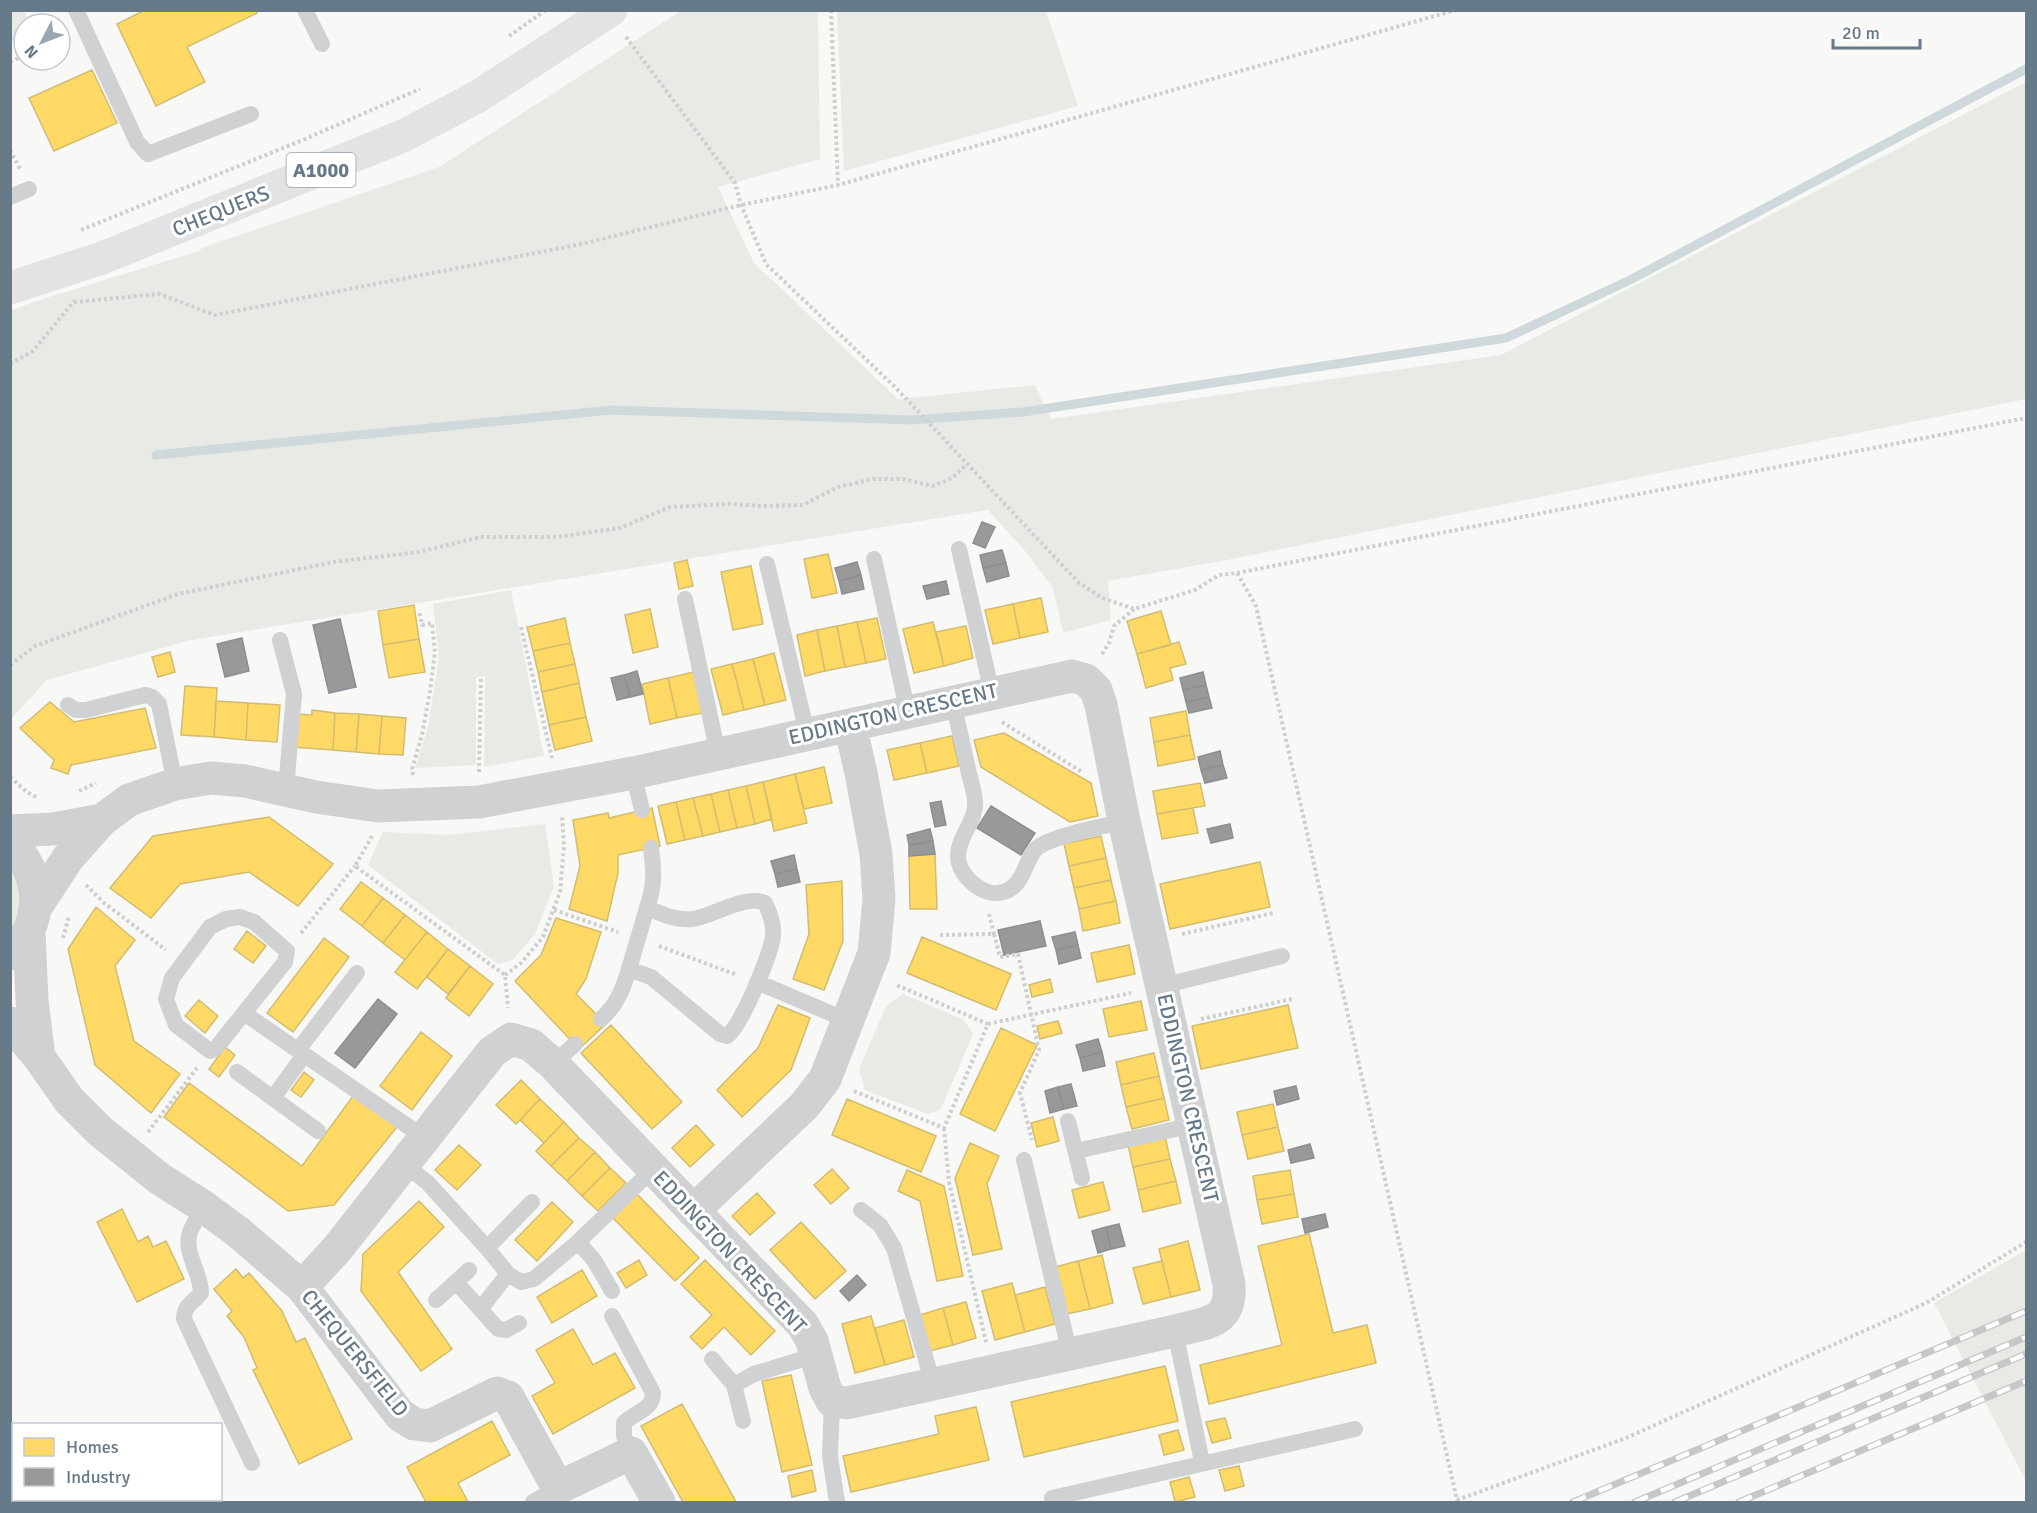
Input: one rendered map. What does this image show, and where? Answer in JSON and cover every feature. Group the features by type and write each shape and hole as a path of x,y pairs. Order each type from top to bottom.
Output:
{"main road":[{"name":"CHEQUERS","path":"10,288 102,258 403,136 477,97 610,11"}],"street":[{"name":"EDDINGTON CRESCENT","path":"25,931 68,858 102,820 129,800 175,784 212,778 245,781 316,797 378,806 478,802 633,773 807,733 908,713 956,716 992,693 1072,676 1086,680 1096,690 1101,705 1124,821 1229,1284 1230,1299 1226,1311 1219,1318 1175,1331 847,1403 831,1401 812,1341 802,1326 653,1169 564,1054 511,1039"},
{"path":"693,1211 804,1106 825,1079 867,972 873,953 879,899 876,854 850,725"},
{"name":"EDDINGTON CRESCENT","path":"10,831 52,829 102,820"},
{"name":"CHEQUERSFIELD","path":"10,843 27,862 34,884 25,931 32,964 32,1001 39,1057"},
{"name":"CHEQUERSFIELD","path":"10,1023 39,1057 69,1100 100,1131 160,1179 238,1232 302,1287 400,1415 414,1425 430,1426 497,1394 508,1397 545,1496 631,1453"},
{"path":"302,1287 337,1249 405,1165 492,1052 511,1039"},
{"path":"631,1453 659,1503"}],"lane":[{"path":"76,10 137,141 148,154 251,114"},
{"path":"305,10 322,44"},
{"path":"10,197 29,189"},
{"path":"959,549 992,693"},
{"path":"874,559 908,713"},
{"path":"767,564 807,733"},
{"path":"685,599 718,754"},
{"path":"280,640 294,694 286,789"},
{"path":"68,705 76,710 86,710 145,695 152,698 159,704 175,784"},
{"path":"956,716 975,802 972,820 962,838 958,854 960,867 969,880 988,892 1003,893 1012,888 1035,849 1050,840 1124,821"},
{"path":"633,773 642,810"},
{"path":"601,1019 611,1010 622,991 653,889 654,871 651,848"},
{"path":"629,969 651,977 712,1028 727,1036 733,1032 741,1019 773,936 772,921 765,903 752,900 693,919 674,918 647,908"},
{"path":"240,917 254,922 287,951 285,962 216,1048 210,1051 176,1025 166,999 172,978 183,963 210,927 226,919 240,917"},
{"path":"1162,986 1282,956"},
{"path":"273,1098 301,1053 357,973"},
{"path":"757,982 849,1021"},
{"path":"244,1013 425,1138"},
{"path":"237,1072 318,1131"},
{"path":"1068,1121 1082,1178"},
{"path":"1076,1151 1194,1125"},
{"path":"1024,1160 1070,1354"},
{"path":"405,1165 428,1183 487,1248 508,1275 521,1282 534,1280 578,1242 653,1169"},
{"path":"487,1248 532,1202"},
{"path":"204,1207 190,1233 188,1248 201,1284 201,1293 189,1303 184,1311 184,1319 252,1463"},
{"path":"861,1210 880,1225 894,1248 933,1384"},
{"path":"578,1242 594,1260 612,1291"},
{"path":"436,1300 469,1270"},
{"path":"481,1308 508,1275"},
{"path":"456,1282 498,1329 506,1330 519,1323"},
{"path":"612,1316 653,1393 653,1401 649,1407 630,1417 624,1423 624,1436 631,1453"},
{"path":"1175,1331 1202,1462"},
{"path":"734,1385 754,1374 816,1355"},
{"path":"712,1359 734,1385 743,1421"},
{"path":"831,1401 830,1456 837,1503"},
{"path":"1052,1498 1355,1429"}],"path":[{"path":"509,36 546,10"},
{"path":"831,10 838,185"},
{"path":"10,364 33,351 73,302 159,294 215,315 577,245 741,205 838,185 1456,10"},
{"path":"610,11 630,44 735,183 741,205 766,264 896,388 1079,583 1102,598 1134,609"},
{"path":"77,231 298,142 422,88"},
{"path":"1086,680 1109,643 1114,626 1134,609 1196,590 1219,575 2026,418"},
{"path":"10,665 35,646 178,594 334,562 419,552 481,537 556,537 620,528 670,507 729,504 803,505 838,487 873,479 903,479 933,486 952,478 967,464"},
{"path":"1237,573 1256,606 1457,1500 1626,1438 1926,1303 2026,1242"},
{"path":"413,776 412,769 422,735 435,652 432,623 422,625 419,610"},
{"path":"521,627 553,762"},
{"path":"478,802 481,676"},
{"path":"956,716 998,720 1083,772"},
{"path":"10,777 27,792 43,801"},
{"path":"287,951 355,866 374,831 378,806"},
{"path":"505,975 521,963 543,937 560,892 564,846 562,818"},
{"path":"355,866 505,975 511,1039"},
{"path":"81,891 85,884 103,902 183,963"},
{"path":"1152,940 1273,913"},
{"path":"62,948 69,915"},
{"path":"940,935 994,934 1000,957 1018,954 1039,1050 1020,1093 1034,1147 1024,1160"},
{"path":"867,972 988,1024 1162,986"},
{"path":"1171,1026 1292,999"},
{"path":"988,1024 944,1128 949,1182 993,1372"},
{"path":"146,1135 210,1051"},
{"path":"825,1079 944,1128"},
{"path":"140,1129 153,1140"}],"shaded area":[{"path":"10,11 24,11 12,12 11,39"},
{"path":"681,11 818,11 820,159 718,187 754,263 898,399 1035,385 1051,419 1501,355 2026,82 2026,399 1227,560 1108,581 1111,620 1063,633 1053,588 1025,551 988,510 191,640 47,680 11,719 11,311 30,303 199,251 202,248 439,167"},
{"path":"837,11 1046,11 1078,106 844,171"},
{"path":"511,590 544,756 484,767 485,676 476,678 476,765 415,768 428,727 439,657 433,604"},
{"path":"545,824 554,886 535,934 513,960 498,964 368,865 383,832 448,835"},
{"path":"11,863 21,897 19,913 11,931"},
{"path":"903,994 964,1020 973,1034 941,1109 928,1114 865,1090 859,1069 886,1006"},
{"path":"2026,1250 2026,1481 1934,1303"}],"building: Homes":[{"path":"145,10 256,10 257,13 187,47 205,82 156,106 117,24"},
{"path":"92,70 117,123 54,151 29,98"},
{"path":"828,554 837,593 812,598 804,559"},
{"path":"687,560 693,586 679,589 674,563"},
{"path":"751,566 763,624 733,630 721,572"},
{"path":"1041,598 1048,632 1020,638 1013,604"},
{"path":"1013,604 1020,638 993,644 985,610"},
{"path":"414,605 419,639 383,645 378,611"},
{"path":"650,609 658,647 633,653 625,615"},
{"path":"1161,611 1171,645 1137,654 1127,621"},
{"path":"565,618 570,643 533,651 527,627"},
{"path":"877,618 886,659 866,663 857,622"},
{"path":"857,622 866,663 845,667 837,626"},
{"path":"933,622 944,666 914,673 903,629"},
{"path":"837,626 845,667 825,671 817,630"},
{"path":"966,626 973,658 944,666 936,632"},
{"path":"817,630 825,671 805,676 797,635"},
{"path":"419,639 425,672 389,678 383,645"},
{"path":"1179,642 1186,664 1170,668 1173,680 1146,688 1137,654"},
{"path":"570,643 575,664 538,672 533,651"},
{"path":"170,652 175,672 158,677 152,657"},
{"path":"774,653 786,700 765,705 753,659"},
{"path":"753,659 765,705 744,710 732,664"},
{"path":"575,664 579,683 542,692 538,672"},
{"path":"732,664 744,710 723,715 711,669"},
{"path":"694,672 703,713 677,718 668,678"},
{"path":"668,678 677,718 650,724 642,684"},
{"path":"579,683 586,717 549,725 542,692"},
{"path":"185,686 217,688 214,737 181,735"},
{"path":"216,701 248,703 246,740 214,737"},
{"path":"50,702 74,722 145,708 156,748 71,765 68,774 51,768 54,760 20,728"},
{"path":"248,703 280,705 277,742 246,740"},
{"path":"312,710 335,713 333,750 292,747 295,714 312,715"},
{"path":"1186,711 1190,735 1154,742 1150,718"},
{"path":"335,713 359,714 356,752 333,750"},
{"path":"359,714 382,716 379,754 356,752"},
{"path":"382,716 406,718 403,755 379,754"},
{"path":"586,717 592,741 555,750 549,725"},
{"path":"1004,733 1091,783 1098,816 1070,822 981,767 974,740"},
{"path":"1190,735 1195,759 1158,766 1154,742"},
{"path":"952,736 959,766 927,773 920,743"},
{"path":"920,743 927,773 894,780 887,750"},
{"path":"824,767 832,803 804,809 795,774"},
{"path":"795,774 807,823 774,831 763,782"},
{"path":"763,782 772,819 755,824 746,786"},
{"path":"1200,783 1205,806 1157,814 1153,791"},
{"path":"746,786 755,824 737,828 728,790"},
{"path":"728,790 737,828 720,832 711,794"},
{"path":"711,794 720,832 703,836 693,798"},
{"path":"693,798 703,836 685,840 676,802"},
{"path":"676,802 685,840 667,844 658,806"},
{"path":"652,808 660,846 618,855 618,873 607,921 569,909 580,866 573,820 608,813 609,818"},
{"path":"1193,808 1198,833 1162,839 1157,814"},
{"path":"269,817 333,864 298,906 249,872 180,884 151,918 110,888 153,836"},
{"path":"1101,836 1106,858 1069,866 1064,844"},
{"path":"935,854 937,909 910,909 909,856"},
{"path":"1106,858 1111,880 1074,888 1069,866"},
{"path":"1260,862 1270,907 1170,929 1160,884"},
{"path":"1111,880 1116,901 1079,909 1074,888"},
{"path":"842,881 843,941 824,990 793,979 809,934 806,885"},
{"path":"361,882 383,898 362,926 340,909"},
{"path":"383,898 405,915 383,943 362,926"},
{"path":"1116,901 1120,923 1083,931 1079,909"},
{"path":"96,907 135,940 115,966 134,1041 180,1074 151,1113 95,1065 68,949"},
{"path":"405,915 427,932 405,960 383,943"},
{"path":"556,918 601,932 586,979 576,994 606,1024 579,1049 515,981 541,955"},
{"path":"247,931 266,946 253,963 234,949"},
{"path":"427,932 448,949 417,989 395,972"},
{"path":"922,937 1011,974 996,1010 907,973"},
{"path":"324,938 349,957 293,1032 267,1013"},
{"path":"1129,945 1135,974 1097,982 1091,953"},
{"path":"448,949 470,966 448,994 427,977"},
{"path":"470,966 493,984 469,1016 446,998"},
{"path":"1050,979 1053,992 1032,997 1029,985"},
{"path":"199,1000 218,1016 205,1033 185,1016"},
{"path":"1141,1001 1147,1030 1109,1037 1103,1009"},
{"path":"778,1005 810,1018 791,1070 742,1117 717,1090 758,1048"},
{"path":"1288,1005 1298,1048 1201,1069 1192,1026"},
{"path":"1058,1021 1062,1033 1040,1039 1037,1026"},
{"path":"611,1025 682,1102 652,1129 581,1053"},
{"path":"1001,1028 1037,1045 995,1131 960,1114"},
{"path":"421,1032 452,1056 412,1110 380,1086"},
{"path":"225,1047 235,1055 219,1077 209,1069"},
{"path":"1154,1053 1159,1076 1121,1085 1116,1062"},
{"path":"304,1072 314,1080 301,1097 291,1090"},
{"path":"1159,1076 1164,1098 1126,1107 1121,1085"},
{"path":"521,1080 540,1099 516,1124 496,1105"},
{"path":"189,1083 302,1166 353,1096 397,1127 334,1205 288,1211 164,1117"},
{"path":"1164,1098 1169,1120 1132,1129 1126,1107"},
{"path":"540,1099 564,1122 544,1143 520,1120"},
{"path":"847,1099 936,1136 921,1172 832,1135"},
{"path":"1273,1104 1278,1127 1242,1135 1237,1112"},
{"path":"1053,1117 1059,1141 1037,1147 1031,1123"},
{"path":"564,1122 579,1138 551,1166 536,1151"},
{"path":"696,1125 714,1145 690,1167 672,1148"},
{"path":"1278,1127 1284,1151 1248,1159 1242,1135"},
{"path":"1165,1136 1170,1159 1133,1167 1128,1145"},
{"path":"579,1138 595,1152 567,1181 551,1166"},
{"path":"970,1143 999,1156 987,1184 1002,1249 973,1255 955,1178"},
{"path":"459,1145 481,1165 457,1190 435,1170"},
{"path":"595,1152 610,1168 582,1196 567,1181"},
{"path":"1170,1159 1176,1181 1138,1190 1133,1167"},
{"path":"610,1168 626,1183 598,1211 582,1196"},
{"path":"832,1169 849,1188 831,1204 814,1185"},
{"path":"907,1170 944,1186 963,1276 937,1281 920,1201 898,1191"},
{"path":"1290,1170 1294,1194 1257,1200 1253,1176"},
{"path":"1176,1181 1181,1203 1143,1212 1138,1190"},
{"path":"1103,1182 1110,1210 1079,1218 1072,1190"},
{"path":"636,1193 699,1258 675,1281 612,1217"},
{"path":"757,1193 775,1213 750,1235 732,1216"},
{"path":"1294,1194 1298,1217 1262,1224 1257,1200"},
{"path":"419,1201 444,1227 398,1272 452,1349 421,1371 361,1291 363,1254"},
{"path":"552,1202 573,1222 537,1261 515,1240"},
{"path":"122,1209 138,1242 148,1236 153,1247 166,1241 184,1279 137,1302 97,1222"},
{"path":"801,1222 846,1271 815,1299 770,1250"},
{"path":"1309,1234 1333,1333 1367,1325 1376,1363 1209,1404 1200,1365 1282,1345 1258,1246"},
{"path":"1188,1241 1200,1290 1171,1297 1159,1249"},
{"path":"1102,1255 1113,1303 1090,1309 1078,1261"},
{"path":"639,1260 647,1275 626,1288 617,1273"},
{"path":"705,1260 775,1331 751,1355 724,1327 702,1349 690,1337 712,1315 681,1284"},
{"path":"1078,1261 1090,1309 1066,1314 1055,1267"},
{"path":"1162,1261 1171,1297 1143,1304 1133,1268"},
{"path":"236,1269 243,1278 249,1273 282,1311 296,1342 305,1338 352,1439 299,1464 253,1370 257,1368 244,1337 227,1316 232,1311 214,1289"},
{"path":"582,1270 597,1296 552,1323 537,1297"},
{"path":"1012,1283 1025,1332 995,1340 982,1291"},
{"path":"1045,1287 1055,1324 1025,1332 1015,1295"},
{"path":"966,1302 976,1338 953,1345 943,1308"},
{"path":"943,1308 953,1345 929,1351 920,1315"},
{"path":"871,1316 885,1365 855,1373 842,1324"},
{"path":"904,1320 914,1357 885,1365 875,1328"},
{"path":"573,1329 593,1365 615,1353 635,1388 553,1434 532,1396 555,1383 536,1350"},
{"path":"1165,1366 1178,1421 1024,1457 1011,1402"},
{"path":"791,1375 812,1465 782,1472 762,1381"},
{"path":"682,1404 736,1502 683,1502 641,1426"},
{"path":"976,1407 989,1460 851,1492 843,1456 939,1434 935,1416"},
{"path":"1225,1418 1231,1438 1212,1443 1206,1422"},
{"path":"492,1421 510,1455 458,1483 468,1502 426,1502 407,1467"},
{"path":"1178,1430 1184,1450 1164,1455 1159,1435"},
{"path":"1239,1466 1244,1486 1225,1491 1219,1470"},
{"path":"812,1470 816,1491 792,1497 788,1476"},
{"path":"1189,1477 1195,1497 1175,1502 1170,1482"}],"building: Industry":[{"path":"982,522 995,527 985,548 973,543"},
{"path":"1002,550 1006,563 983,568 980,555"},
{"path":"857,562 861,575 839,581 835,568"},
{"path":"1006,563 1009,576 987,582 983,568"},
{"path":"861,575 864,589 842,594 839,581"},
{"path":"946,581 949,594 927,599 923,586"},
{"path":"340,619 356,687 329,693 313,625"},
{"path":"242,638 249,671 225,677 217,644"},
{"path":"637,671 643,694 630,697 624,675"},
{"path":"1203,672 1206,685 1183,690 1180,678"},
{"path":"624,675 630,697 617,700 611,678"},
{"path":"1206,685 1209,697 1186,702 1183,690"},
{"path":"1209,697 1212,708 1189,713 1186,702"},
{"path":"1220,751 1223,765 1201,770 1198,757"},
{"path":"1223,765 1227,778 1205,783 1201,770"},
{"path":"941,801 946,825 935,827 930,803"},
{"path":"991,806 1035,833 1021,855 977,828"},
{"path":"1230,824 1233,838 1211,843 1207,829"},
{"path":"930,829 933,841 909,845 907,835"},
{"path":"933,841 935,854 909,856 909,845"},
{"path":"794,855 797,869 775,874 771,861"},
{"path":"797,869 800,882 778,887 775,874"},
{"path":"1040,921 1046,946 1004,955 998,930"},
{"path":"1075,932 1078,945 1056,950 1052,937"},
{"path":"1078,945 1081,958 1059,964 1056,950"},
{"path":"378,999 397,1014 355,1068 335,1053"},
{"path":"1098,1039 1102,1052 1080,1058 1076,1045"},
{"path":"1102,1052 1105,1066 1083,1071 1080,1058"},
{"path":"1071,1084 1077,1106 1064,1109 1058,1087"},
{"path":"1296,1086 1299,1099 1277,1105 1274,1091"},
{"path":"1058,1087 1064,1109 1050,1113 1045,1091"},
{"path":"1310,1144 1314,1158 1291,1163 1288,1150"},
{"path":"1325,1214 1328,1227 1305,1233 1302,1219"},
{"path":"1119,1224 1125,1246 1111,1249 1106,1227"},
{"path":"1106,1227 1111,1249 1098,1253 1092,1231"},
{"path":"857,1275 866,1285 849,1301 840,1291"}],"waterway":[{"path":"156,455 611,410 912,420 1023,412 1506,338 1630,280 2026,69"}],"railway":[{"path":"1573,1502 2026,1311"},
{"path":"1635,1502 2026,1337"},
{"path":"1675,1502 2026,1354"},
{"path":"1739,1502 2026,1381"}]}
